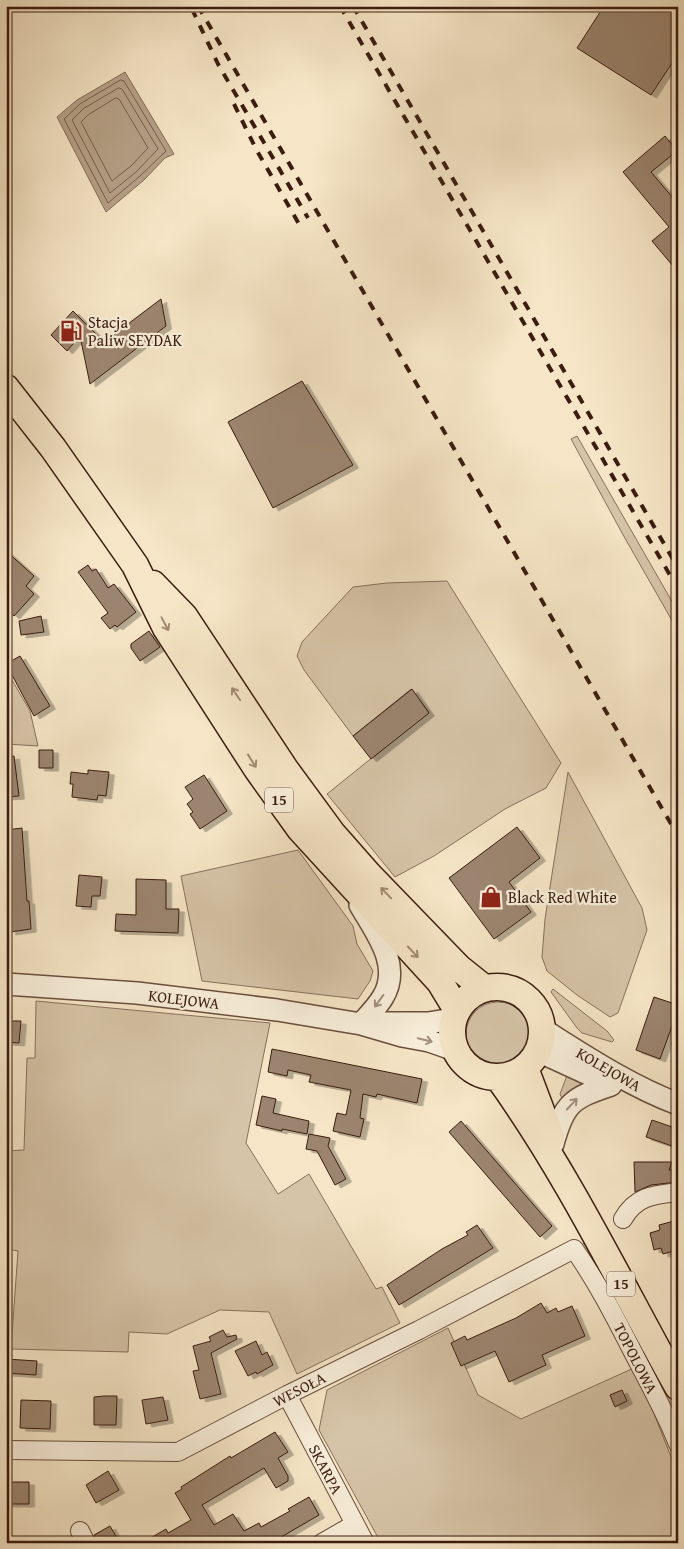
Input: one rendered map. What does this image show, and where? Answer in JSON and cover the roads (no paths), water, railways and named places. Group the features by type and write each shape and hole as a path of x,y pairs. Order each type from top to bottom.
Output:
{"main road":[{"name":"15","path":"6,388 53,448 135,565 166,628 257,769 300,829 440,982 455,1014 451,1029 455,1050"},
{"name":"15","path":"135,565 184,616 285,769 332,833 368,875 459,968 484,988 498,986 511,988 523,994 533,1004 540,1016 535,1049 553,1144 564,1180"},
{"path":"455,1014 464,1000 484,988"},
{"path":"455,1050 462,1061 472,1070 485,1076 498,1078 512,1075 535,1049"},
{"name":"15","path":"498,1078 517,1104 564,1180 678,1386"}],"street":[{"path":"344,879 385,948 389,962 388,988 383,998 361,1024"},
{"name":"KOLEJOWA","path":"6,984 147,994 278,1010 361,1024 402,1036 429,1041 455,1050"},
{"name":"KOLEJOWA","path":"361,1024 428,1022 455,1014"},
{"name":"KOLEJOWA","path":"535,1049 678,1117"},
{"name":"KOLEJOWA","path":"535,1049 581,1053 643,1089 678,1104"},
{"path":"553,1144 559,1122 575,1100 589,1092 611,1085"},
{"path":"623,1219 630,1208 643,1199 678,1192"},
{"name":"WESOŁA","path":"6,1450 178,1452 574,1248"},
{"name":"TOPOLOWA","path":"574,1248 591,1272 617,1320 670,1423 678,1444"},
{"name":"SKARPA","path":"287,1395 365,1543"},
{"path":"322,1543 354,1524"}],"water":[{"path":"125,72 174,154 165,158 144,180 106,212 57,117 77,100"}],"railway":[{"path":"198,6 678,836"},
{"path":"340,6 678,589"},
{"path":"353,6 678,568"},
{"path":"192,9 218,64 308,218"},
{"path":"234,104 256,149 299,224"}],"place":[{"name":"Stacja Paliw SEYDAK","path":"71,331"},
{"name":"Black Red White","path":"491,897"}]}
